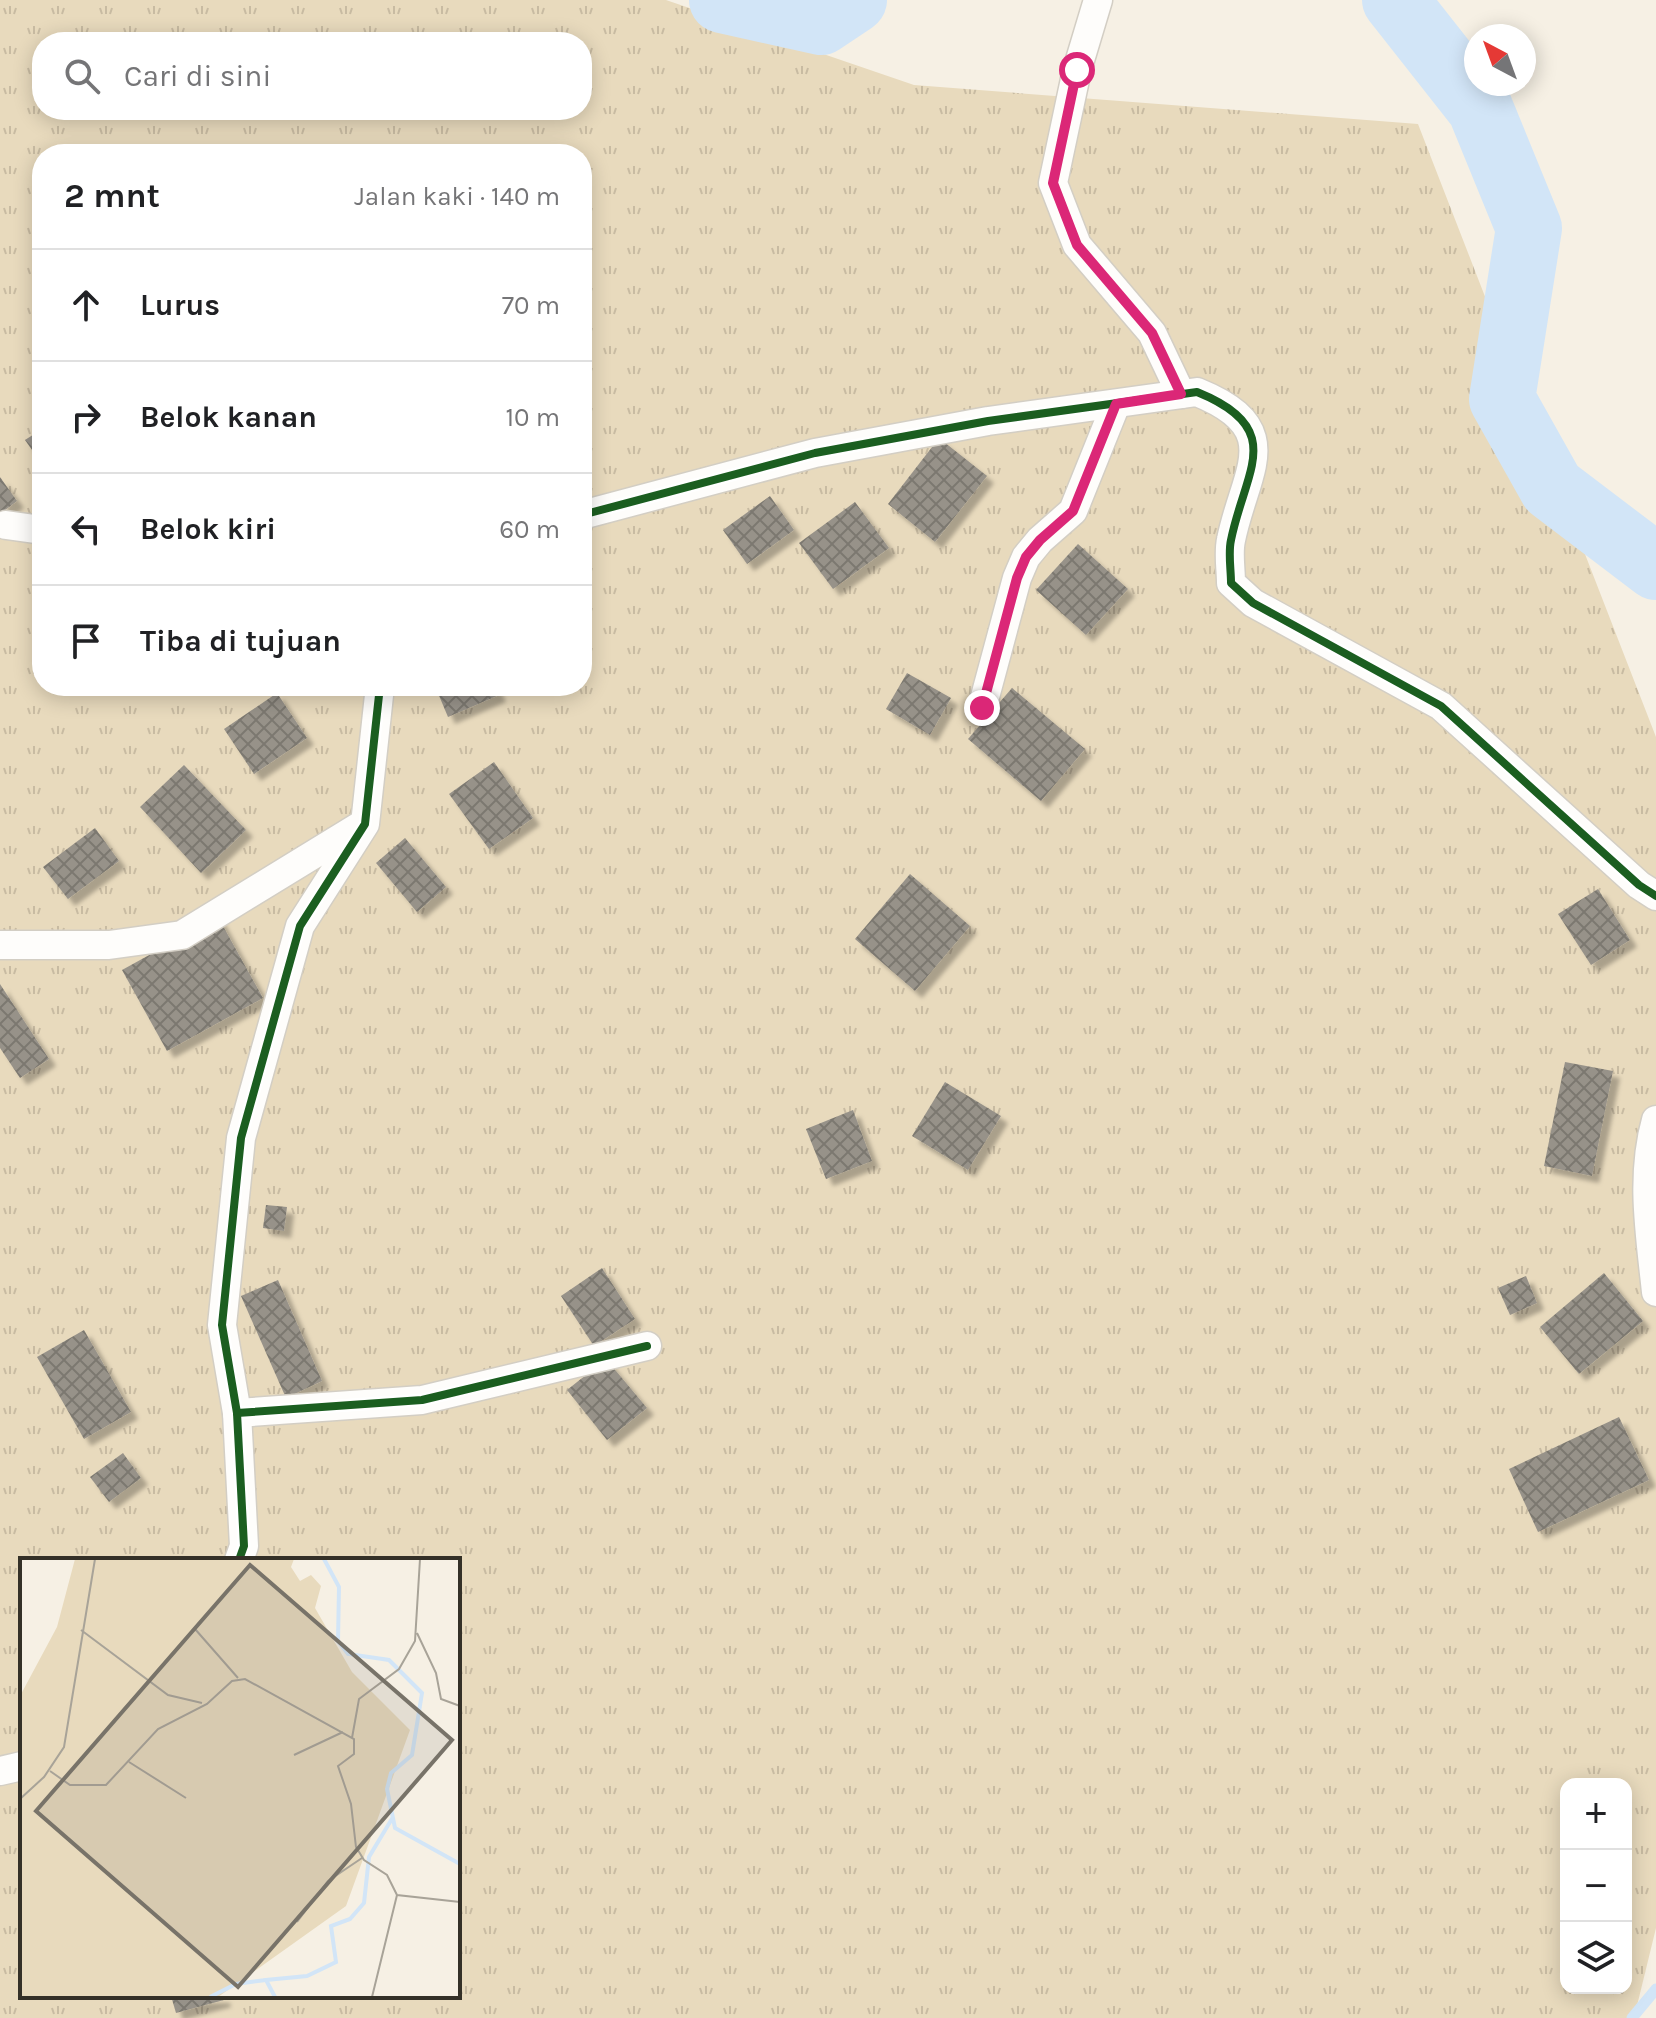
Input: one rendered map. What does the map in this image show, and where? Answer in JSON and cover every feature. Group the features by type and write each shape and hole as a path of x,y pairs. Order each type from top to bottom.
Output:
{"street":[{"path":"1098,0 1077,70 1053,183 1077,245 1152,333 1181,394"},
{"path":"592,512 815,453 988,421 1197,392 1229,405 1246,422 1256,460 1230,542 1231,583 1253,603 1441,706 1639,885 1656,896"},
{"path":"982,708 1017,578 1026,557 1073,511 1116,404"},
{"path":"6,525 32,529"},
{"path":"240,1558 244,1546 237,1413 222,1325 241,1138 300,926 365,824 379,696"},
{"path":"0,945 109,945 182,935 365,824"},
{"path":"1656,1120 1647,1160 1647,1194 1656,1292"},
{"path":"237,1413 422,1400 647,1346"},
{"path":"0,1771 20,1766"}],"green space":[{"path":"0,0 666,0 914,85 1418,124 1656,737 1656,1928 1634,2018 0,2018"}],"building":[{"path":"32,435 32,450 25,440"},
{"path":"939,438 987,476 935,542 888,504"},
{"path":"0,477 17,501 0,514"},
{"path":"770,496 794,530 747,564 723,530"},
{"path":"855,502 889,548 833,589 799,543"},
{"path":"1078,544 1128,589 1086,635 1036,590"},
{"path":"907,673 951,698 930,735 886,709"},
{"path":"1012,688 1085,749 1041,801 968,739"},
{"path":"273,696 279,696 307,738 254,774 224,729"},
{"path":"439,696 497,696 448,717"},
{"path":"494,762 533,818 489,849 449,794"},
{"path":"184,765 246,830 201,873 140,807"},
{"path":"95,828 119,861 68,899 43,867"},
{"path":"405,838 446,887 417,912 376,863"},
{"path":"910,874 970,926 915,991 855,939"},
{"path":"1598,889 1630,940 1591,965 1558,914"},
{"path":"218,917 263,998 167,1051 122,970"},
{"path":"0,984 49,1059 20,1078 0,1048"},
{"path":"1565,1062 1613,1071 1592,1176 1544,1166"},
{"path":"945,1082 1001,1116 968,1170 912,1136"},
{"path":"853,1110 872,1161 826,1179 806,1129"},
{"path":"266,1205 287,1207 284,1231 263,1228"},
{"path":"602,1268 635,1319 594,1346 561,1296"},
{"path":"1604,1273 1643,1321 1579,1374 1540,1327"},
{"path":"1526,1276 1537,1303 1510,1315 1498,1288"},
{"path":"278,1280 322,1381 286,1398 241,1296"},
{"path":"84,1330 131,1412 84,1439 37,1357"},
{"path":"606,1359 647,1408 607,1440 567,1390"},
{"path":"1619,1417 1649,1480 1538,1532 1509,1469"},
{"path":"123,1453 141,1478 109,1502 90,1477"},
{"path":"172,1998 224,1998 224,2000 176,2013"}],"waterway":[{"path":"722,0 821,22 854,0"},
{"path":"1395,0 1480,108 1529,228 1502,399 1552,488 1656,567"},
{"path":"1632,2018 1656,1989"}],"cycle path":[{"path":"592,512 815,453 988,421 1197,392 1225,406 1243,421 1251,437 1253,454 1250,472 1230,545 1231,583 1253,603 1441,706 1639,885 1656,896"},
{"path":"240,1558 244,1546 237,1413 222,1325 241,1138 300,926 365,824 379,696"},
{"path":"237,1413 422,1400 647,1346"}],"route":[{"path":"982,708 1017,578 1026,557 1073,511 1116,404 1181,394 1152,333 1077,245 1053,183 1077,70"}]}
